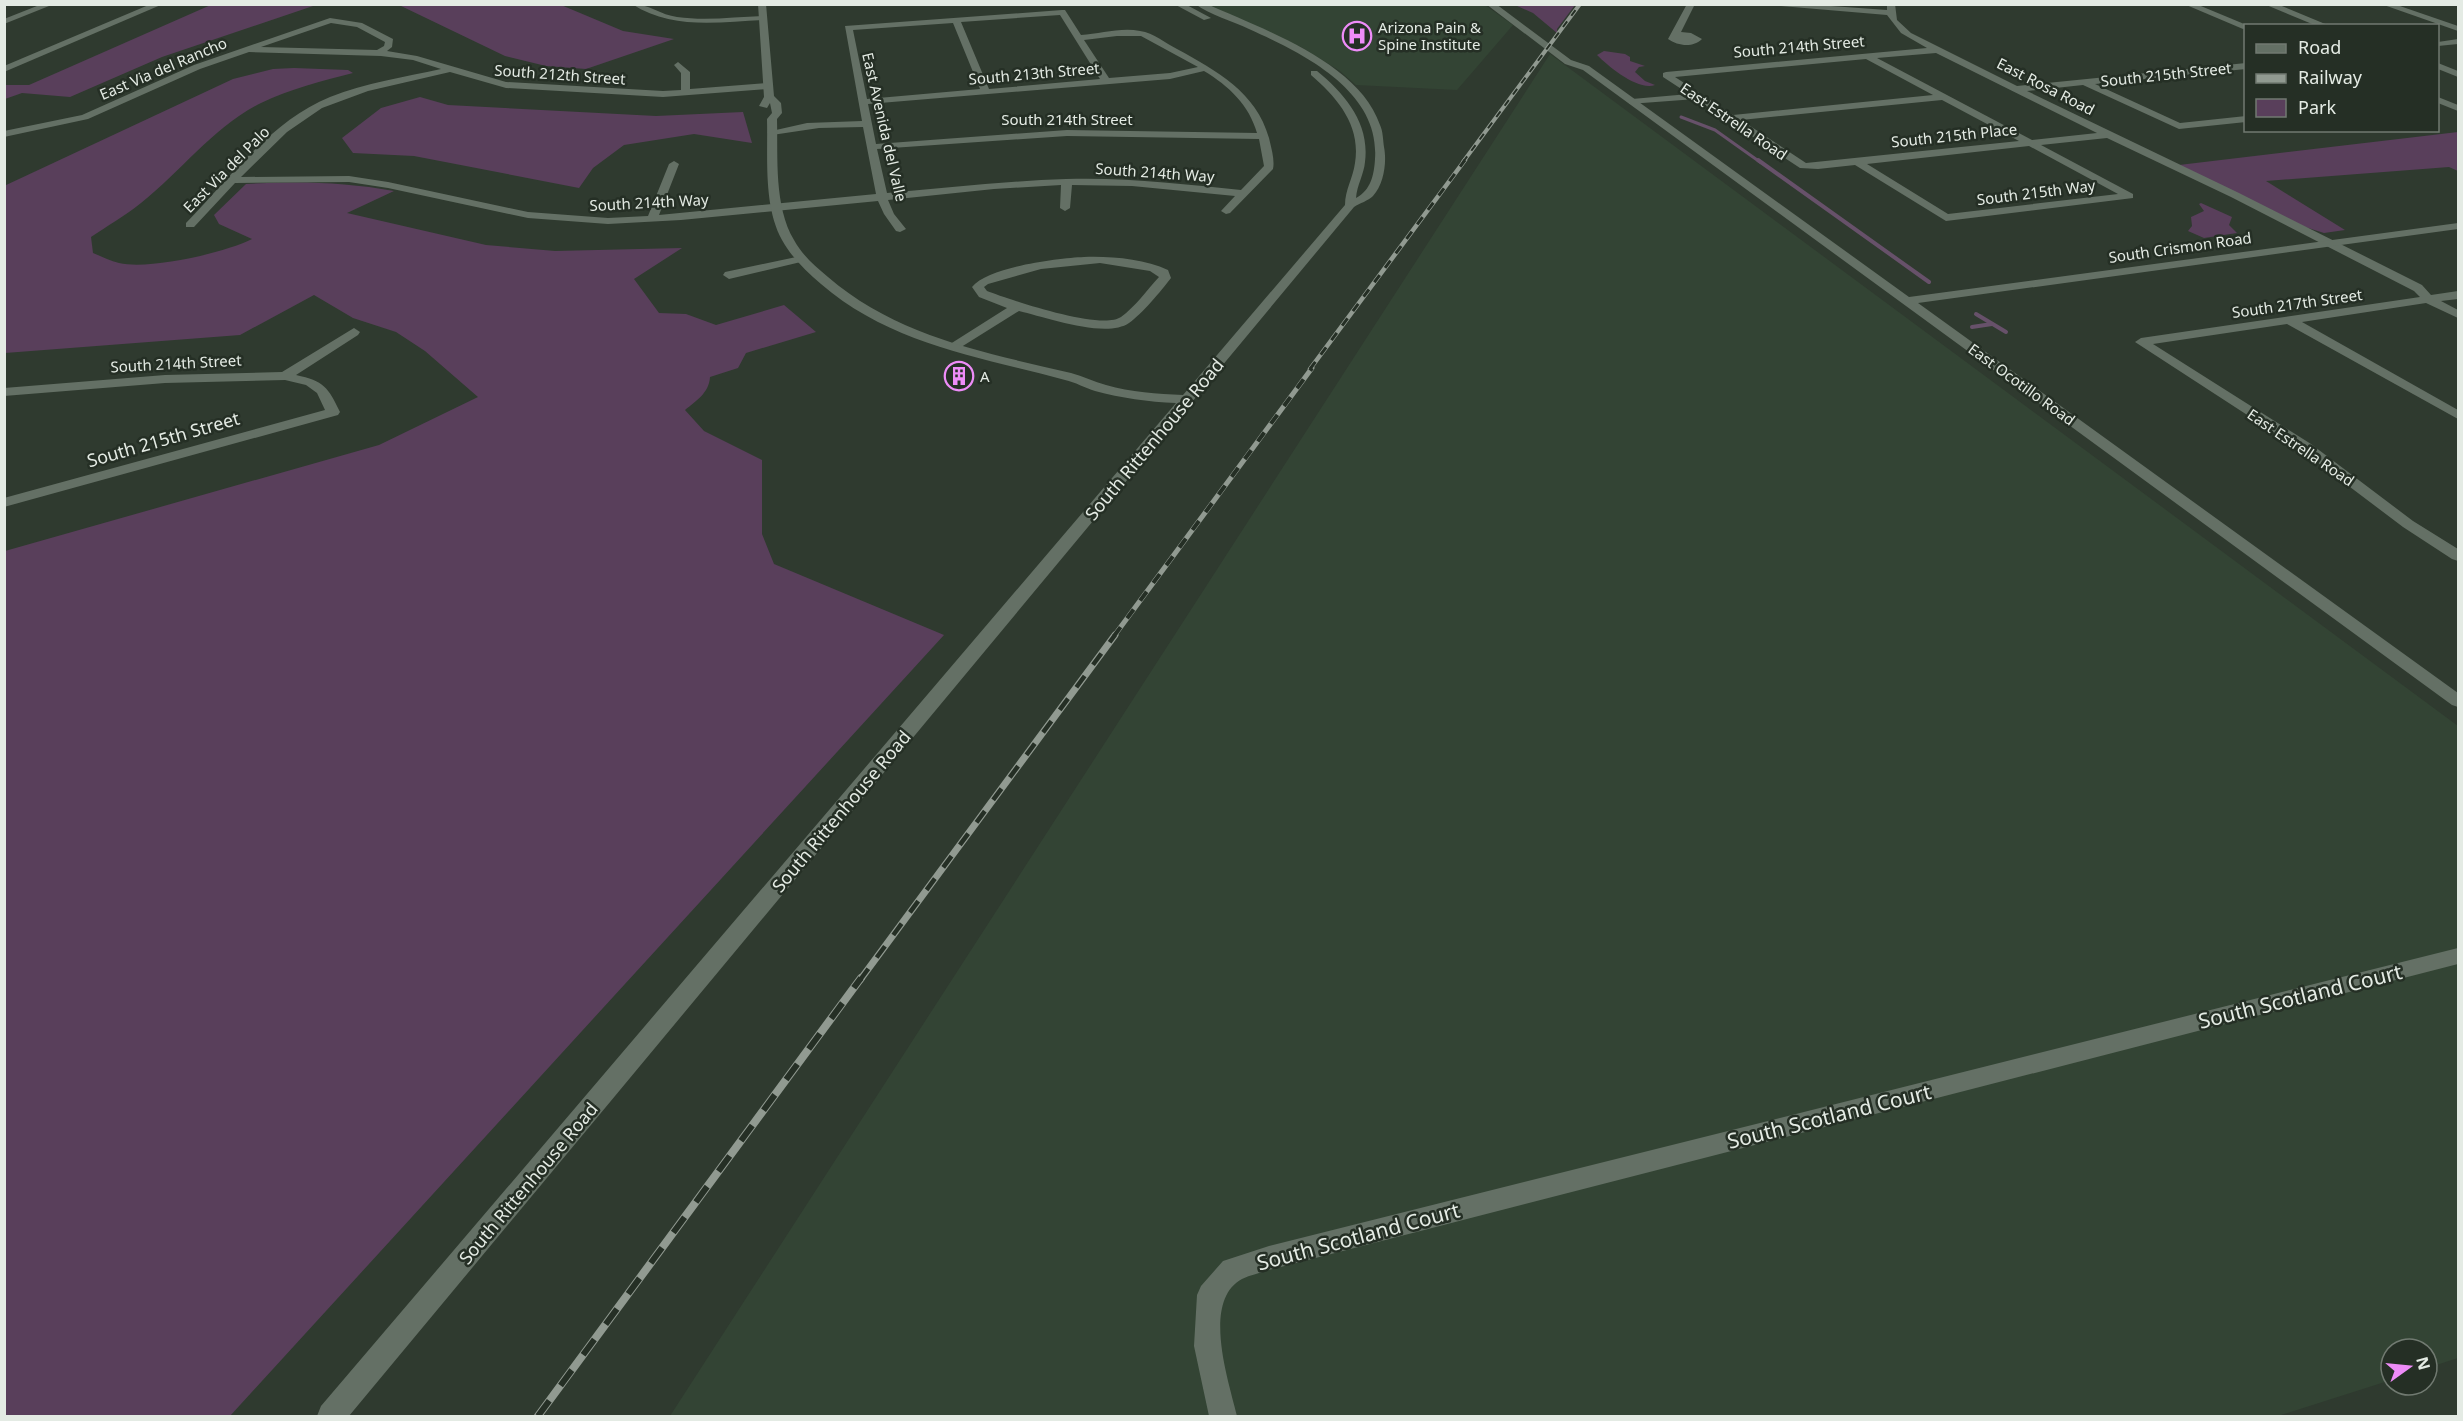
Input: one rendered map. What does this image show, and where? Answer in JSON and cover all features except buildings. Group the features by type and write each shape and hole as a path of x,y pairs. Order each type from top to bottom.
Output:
{"street":[{"path":"4,22 50,4"},
{"path":"4,69 159,4"},
{"path":"762,4 769,97 764,105 765,114 772,119 777,208 784,233 801,259 823,281 881,319 952,346 1071,377 1089,385 1155,399 1186,399"},
{"path":"1178,4 1239,33"},
{"name":"South Rittenhouse Road","path":"331,1416 1350,205 1370,193 1380,166 1381,142 1376,122 1365,103 1349,85 1316,61 1199,4"},
{"name":"East Ocotillo Road","path":"1490,4 1568,62 1586,68 2458,701"},
{"name":"East Ocotillo Road","path":"1505,4 1581,59 1586,68"},
{"path":"1676,35 1691,4"},
{"path":"1762,4 1890,9"},
{"path":"2188,4 2244,26"},
{"path":"2268,4 2320,24"},
{"path":"2385,4 2458,29"},
{"path":"642,5 672,19 691,21 763,18"},
{"name":"East Rosa Road","path":"1890,9 1893,21 1905,33 1936,50 2204,183 2235,195 2418,288 2429,300"},
{"path":"986,92 956,20 1062,12 1106,81"},
{"name":"East Via del Rancho","path":"4,134 85,117 197,67 330,20 358,25 390,41 388,47 378,53"},
{"name":"East Avenida del Valle","path":"900,229 889,214 882,197 848,28 956,20"},
{"path":"1079,38 1140,33 1207,68 1227,81 1245,98 1257,116 1264,136 1269,167 1226,211"},
{"path":"1256,41 1312,71 1327,83 1349,109 1356,122 1362,150 1360,164 1349,192 1350,205"},
{"path":"2439,44 2458,42"},
{"name":"South 212th Street","path":"247,50 326,49 417,58 486,83 506,85 684,93 768,86"},
{"name":"South 214th Street","path":"1665,75 1936,50"},
{"path":"1867,56 2029,143"},
{"path":"678,65 686,72 684,93"},
{"name":"South 215th Street","path":"2016,89 2244,66"},
{"path":"2439,66 2458,74"},
{"name":"South 213th Street","path":"862,102 1170,76 1207,68"},
{"name":"East Via del Palo","path":"190,225 264,149 306,114 320,106 356,93 448,70"},
{"name":"East Estrella Road","path":"1665,75 1804,166"},
{"path":"2085,82 2179,126 2244,119"},
{"path":"1632,102 1697,96"},
{"path":"1730,118 1944,97"},
{"path":"2439,100 2458,108"},
{"path":"772,132 850,128 866,124"},
{"name":"South 214th Street","path":"871,147 1030,134 1264,136"},
{"name":"South 215th Place","path":"1804,166 2106,135"},
{"name":"South 215th Way","path":"1857,162 1946,218 2129,196 2029,143"},
{"path":"652,219 674,164"},
{"name":"South 214th Way","path":"234,180 349,179 388,184 528,215 608,220 652,219 994,186 1067,182 1132,183 1242,194"},
{"path":"1065,208 1067,182"},
{"name":"East Rosa Road","path":"2204,183 2222,195 2317,245 2458,315"},
{"name":"South Crismon Road","path":"1907,301 2458,226"},
{"path":"729,275 801,259"},
{"path":"952,346 1017,307 1095,325 1110,325 1124,321 1165,278 1164,273 1153,268 1100,260 1056,261 1034,265 984,281 978,287 983,294 1017,307"},
{"name":"South 217th Street","path":"2141,342 2458,295"},
{"path":"2291,321 2458,415"},
{"path":"285,376 354,332"},
{"name":"East Estrella Road","path":"2141,342 2306,447 2408,524 2458,556"},
{"name":"South 214th Street","path":"4,392 165,379 285,376 311,382 323,392 333,412"},
{"name":"South 215th Street","path":"4,503 333,412"},
{"name":"South Scotland Court","path":"1223,1416 1207,1346 1210,1295 1232,1270 1269,1258 2458,956"}],"shaded area":[{"path":"1206,5 1485,5 1513,25 1457,90 1356,85 1340,71 1301,47"},
{"path":"1550,54 2458,726 2458,1358 2439,1364 2439,1337 2379,1337 2379,1384 2278,1416 670,1416"}],"green space":[{"path":"213,4 316,5 162,57 70,97 22,93 5,99 5,85 29,85"},
{"path":"399,5 561,5 623,31 674,39 586,69 546,66 505,56"},
{"path":"1515,5 1575,5 1557,29 1557,33 1533,13"},
{"path":"1604,51 1625,54 1630,57 1630,61 1645,66 1639,67 1635,72 1645,81 1655,85 1640,85 1624,77 1597,55"},
{"path":"273,69 348,70 353,73 283,94 261,103 228,124 141,203 91,237 93,253 109,260 132,265 187,259 224,250 252,239 219,224 214,215 246,184 283,183 339,184 394,191 347,213 486,245 555,251 682,248 634,279 659,313 686,314 716,325 784,305 816,332 746,353 738,368 710,377 705,392 685,410 704,431 762,460 762,534 774,564 944,635 230,1416 5,1416 5,551 379,445 478,397 425,351 396,332 353,318 314,295 240,335 5,353 4,186 233,79"},
{"path":"420,97 448,105 656,116 743,112 752,143 694,134 624,145 593,168 579,188 414,156 353,153 342,138 381,108"},
{"path":"2458,132 2458,171 2449,167 2266,181 2345,230 2324,233 2305,227 2179,165"},
{"path":"2199,204 2232,217 2229,225 2237,233 2204,238 2188,231 2192,226 2191,217 2204,211"}],"waterway":[{"path":"1681,117 1715,130 1760,162"},
{"path":"1758,160 1929,282"},
{"path":"1976,314 2006,332"},
{"path":"1972,327 1992,324"}],"railway":[{"path":"1463,162 1580,4"},
{"path":"1310,369 1465,160"},
{"path":"1114,636 1312,368"},
{"path":"860,980 1115,635"},
{"path":"538,1416 861,978"}],"place":[{"name":"Arizona Pain & Spine Institute","path":"1357,36"},
{"name":"A","path":"959,376"}]}
